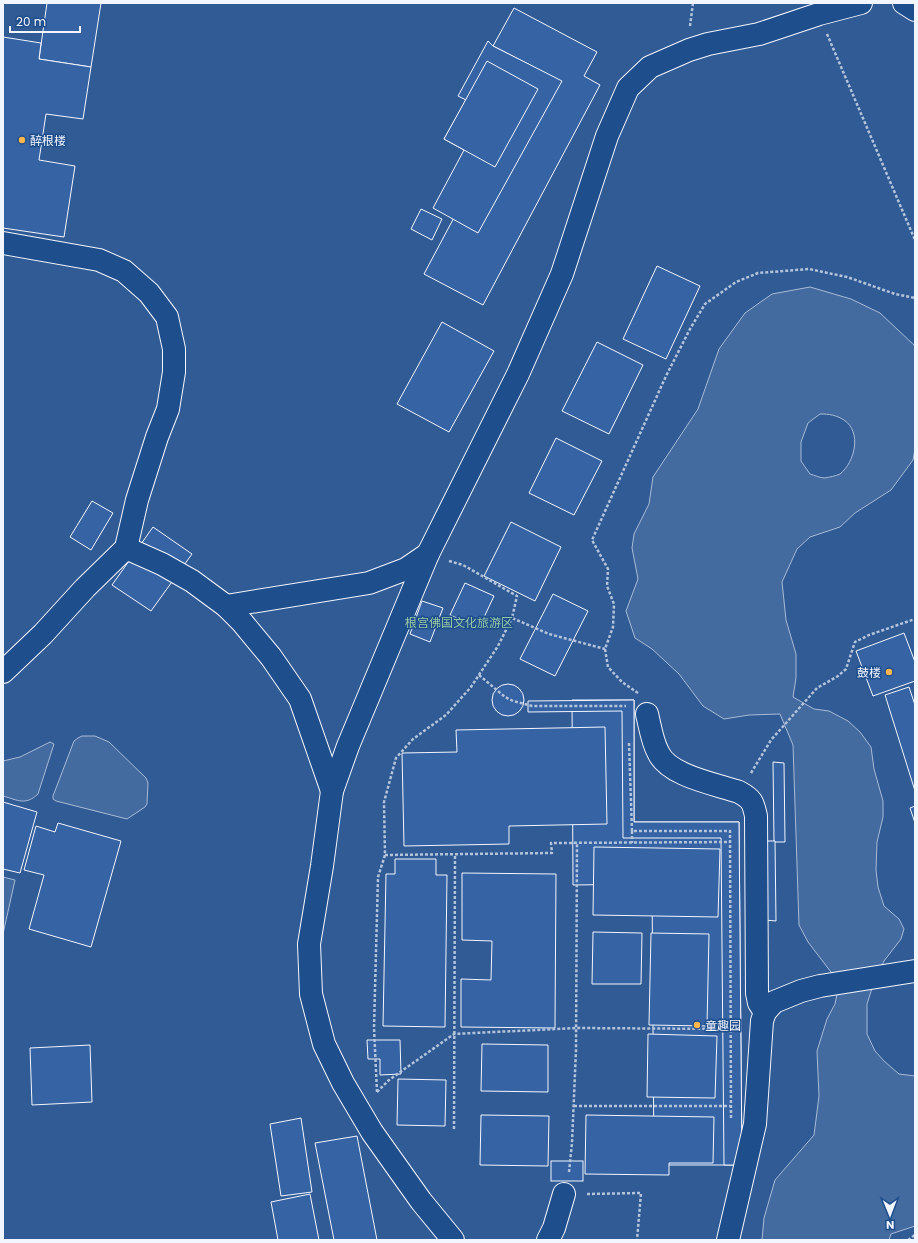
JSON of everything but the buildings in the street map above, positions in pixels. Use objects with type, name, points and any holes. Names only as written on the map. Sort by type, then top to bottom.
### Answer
[{"type":"lane","points":[[453,1240],[421,1200],[372,1132],[343,1083],[324,1044],[311,994],[309,944],[322,866],[332,791],[348,746],[428,554],[518,374],[562,274],[608,136],[628,88],[650,67],[689,50],[708,44],[759,34],[819,14],[861,3]]},
{"type":"lane","points":[[904,3],[915,10]]},
{"type":"lane","points":[[3,243],[99,260],[124,270],[149,293],[167,317],[174,349],[174,372],[168,409],[157,437],[137,500],[126,548],[85,588],[43,634],[3,672]]},
{"type":"lane","points":[[126,548],[162,564],[192,581],[226,606],[242,622],[271,657],[300,699],[332,791]]},
{"type":"lane","points":[[226,606],[369,583],[406,569],[428,554]]},
{"type":"lane","points":[[637,710],[657,752],[665,762],[684,774],[738,792],[750,799],[756,816],[757,993],[759,1003],[765,1012]]},
{"type":"lane","points":[[728,1240],[755,1124],[762,1021],[765,1012],[770,1005],[778,999],[801,990],[906,973]]},
{"type":"lane","points":[[548,1240],[554,1228],[564,1194]]},
{"type":"path","points":[[819,14],[915,240]]},
{"type":"path","points":[[479,675],[505,697],[513,701],[532,706],[637,710],[644,697],[622,682],[608,667],[605,649],[613,627],[614,604],[607,586],[608,569],[592,540],[666,376],[690,329],[705,304],[736,282],[758,273],[809,269],[848,277],[894,294],[915,298]]},
{"type":"path","points":[[378,1092],[374,1028],[378,877],[385,855],[384,802],[396,758],[413,739],[446,715],[471,687],[498,646],[512,618],[517,596],[463,565],[428,554]]},
{"type":"path","points":[[512,618],[549,634],[605,649]]},
{"type":"path","points":[[738,792],[771,740],[817,688],[838,676],[846,669],[855,642],[869,635],[915,619]]},
{"type":"path","points":[[629,737],[632,842]]},
{"type":"path","points":[[632,831],[730,831],[731,1121]]},
{"type":"path","points":[[385,855],[552,853],[551,843],[730,842]]},
{"type":"path","points":[[577,843],[574,1106],[569,1170],[564,1194],[641,1193],[638,1240]]},
{"type":"path","points":[[454,1129],[455,854]]},
{"type":"path","points":[[359,1111],[390,1080],[454,1034],[576,1028],[731,1029]]},
{"type":"path","points":[[574,1106],[730,1106]]},
{"type":"path","points":[[908,1240],[915,1235]]},
{"type":"shaded area","name":"根宫佛国文化旅游区","points":[[3,3],[915,3],[915,1240],[3,1240]]},
{"type":"shaded area","points":[[810,287],[851,299],[880,313],[915,346],[915,449],[913,460],[891,490],[855,513],[840,527],[810,537],[797,549],[782,582],[786,620],[796,654],[796,678],[793,697],[814,709],[829,711],[848,721],[860,732],[871,747],[874,769],[883,801],[883,817],[877,842],[876,870],[878,887],[884,906],[899,919],[904,929],[901,939],[884,961],[873,985],[867,1004],[867,1034],[875,1051],[899,1074],[915,1076],[915,1226],[891,1234],[889,1240],[762,1240],[764,1218],[775,1180],[814,1135],[819,1096],[817,1051],[827,1019],[835,1004],[838,989],[834,976],[808,942],[799,925],[793,745],[780,714],[749,715],[724,719],[703,706],[679,674],[652,649],[635,638],[626,611],[638,579],[632,548],[634,534],[649,504],[653,477],[698,409],[719,349],[745,313],[772,294]],"holes":[[[820,414],[835,416],[844,420],[850,425],[855,439],[853,455],[845,469],[840,474],[825,478],[810,474],[801,461],[801,442],[808,423]]]},
{"type":"shaded area","points":[[82,736],[95,736],[109,742],[146,778],[148,783],[147,804],[145,807],[127,819],[53,799],[74,741]]},
{"type":"shaded area","points":[[50,742],[54,744],[38,794],[25,801],[3,796],[3,761],[20,757]]},
{"type":"shaded area","points":[[3,877],[15,880],[3,934]]},
{"type":"place","name":"醉根楼","points":[[22,140]]},
{"type":"place","name":"鼓楼","points":[[889,672]]},
{"type":"place","name":"童趣园","points":[[697,1025]]}]
